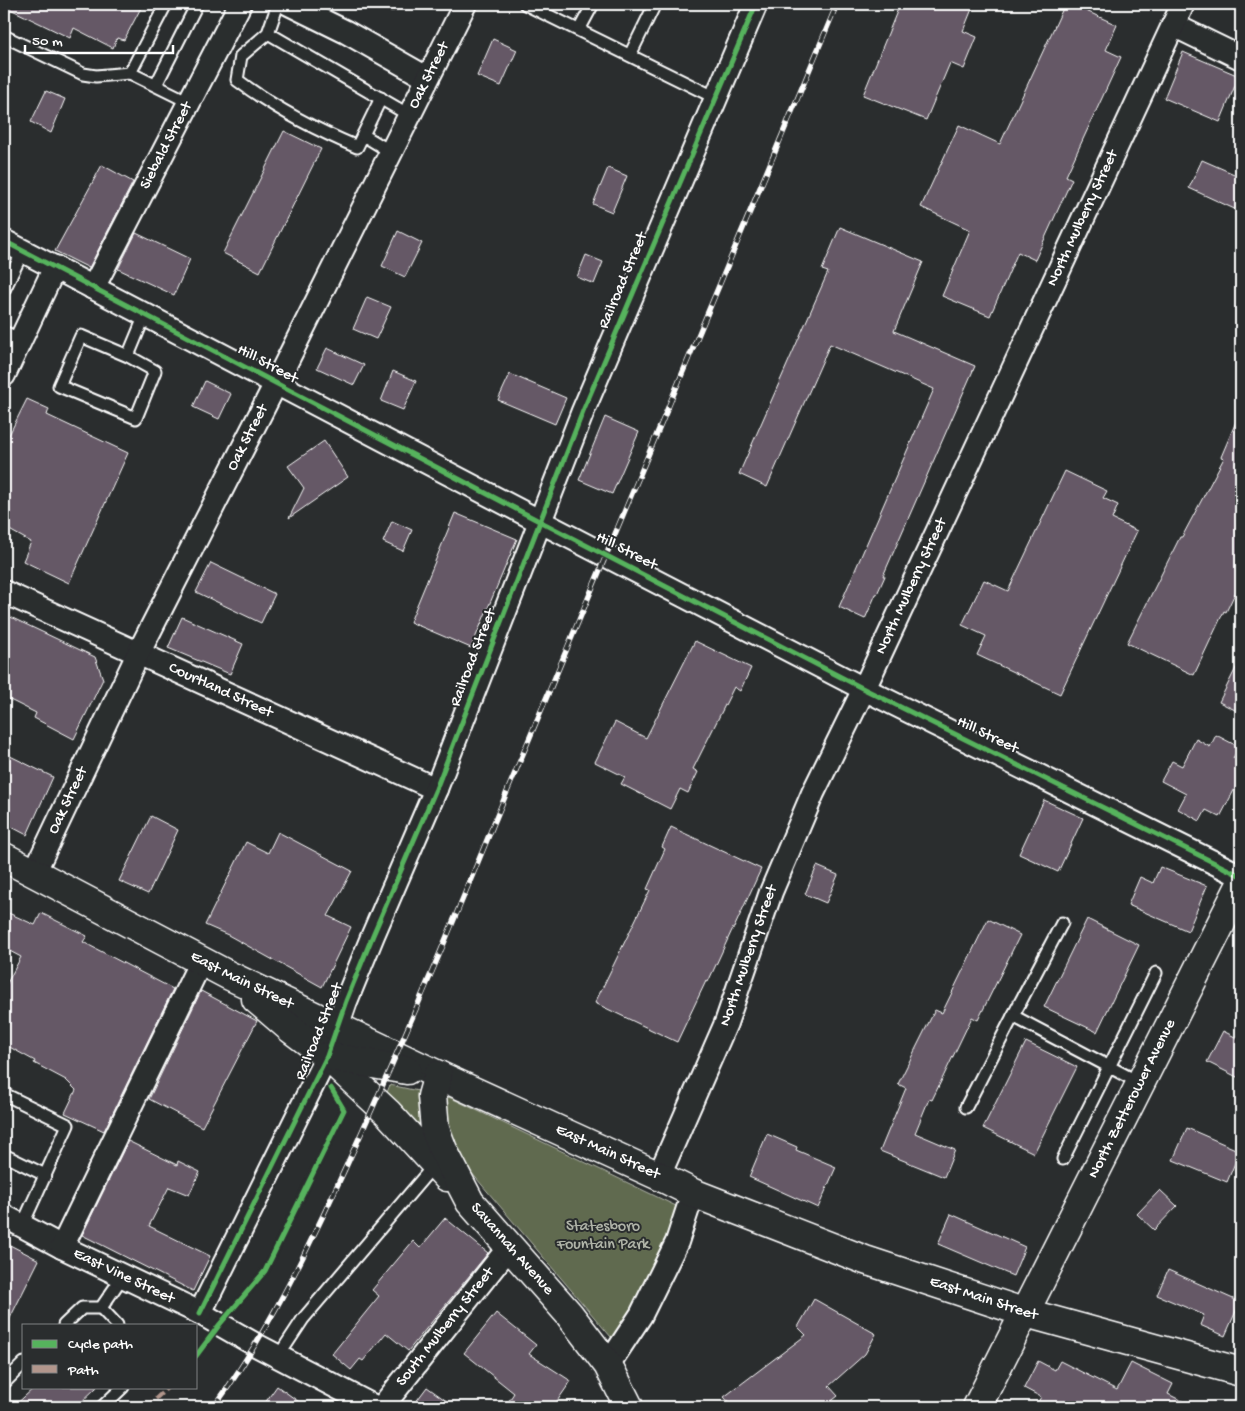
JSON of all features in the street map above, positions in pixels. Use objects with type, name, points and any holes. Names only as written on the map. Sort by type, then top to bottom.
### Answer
[{"type":"main road","name":"East Main Street","points":[[4,857],[228,975],[438,1075],[660,1176],[693,1194],[865,1260],[1026,1313],[1241,1372]]},
{"type":"main road","name":"North Zetterower Avenue","points":[[977,1407],[1142,1084],[1241,884]]},
{"type":"main road","points":[[228,975],[291,1029],[327,1056],[388,1113],[470,1202]]},
{"type":"main road","points":[[327,1056],[438,1075]]},
{"type":"main road","name":"Savannah Avenue","points":[[438,1075],[432,1096],[435,1129],[443,1150],[470,1202],[569,1314],[608,1365],[629,1407]]},
{"type":"street","name":"Siebald Street","points":[[93,288],[240,4]]},
{"type":"street","points":[[289,4],[346,32],[427,78]]},
{"type":"street","name":"Oak Street","points":[[34,872],[138,654],[465,4]]},
{"type":"street","name":"Railroad Street","points":[[197,1316],[327,1056],[346,1001],[436,789],[582,412],[756,4]]},
{"type":"street","name":"North Mulberry Street","points":[[660,1176],[726,1023],[772,892],[802,820],[1182,4]]},
{"type":"street","points":[[1173,25],[1241,58]]},
{"type":"street","name":"Hill Street","points":[[13,246],[864,689],[1241,876]]},
{"type":"street","points":[[4,375],[12,336],[55,267]]},
{"type":"street","name":"Courtland Street","points":[[4,592],[436,789]]},
{"type":"street","points":[[62,1247],[201,961]]},
{"type":"street","points":[[608,1365],[641,1315],[677,1242],[693,1194]]},
{"type":"street","name":"East Vine Street","points":[[13,1221],[375,1407]]},
{"type":"street","name":"South Mulberry Street","points":[[382,1407],[510,1246]]},
{"type":"lane","points":[[130,74],[166,4]]},
{"type":"lane","points":[[156,85],[197,4]]},
{"type":"lane","points":[[278,4],[268,33],[241,56],[237,80],[281,110],[314,129],[357,147],[381,98]]},
{"type":"lane","points":[[526,4],[716,98]]},
{"type":"lane","points":[[580,30],[593,4]]},
{"type":"lane","points":[[630,55],[655,4]]},
{"type":"lane","points":[[268,33],[409,115]]},
{"type":"lane","points":[[4,36],[83,74],[96,76],[130,74],[189,102]]},
{"type":"lane","points":[[363,134],[391,152]]},
{"type":"lane","points":[[4,290],[13,246]]},
{"type":"lane","points":[[128,356],[145,315]]},
{"type":"lane","points":[[81,336],[128,356],[155,371],[136,418],[59,386],[81,336]]},
{"type":"lane","points":[[966,1107],[1062,924]]},
{"type":"lane","points":[[1063,1159],[1156,972]]},
{"type":"lane","points":[[1013,1016],[1142,1084]]},
{"type":"lane","points":[[4,1094],[68,1125],[45,1175],[13,1221]]},
{"type":"lane","points":[[4,1155],[45,1175]]},
{"type":"lane","points":[[278,1356],[303,1319],[435,1164]]},
{"type":"lane","points":[[101,1308],[123,1276]]},
{"type":"lane","points":[[65,1324],[82,1308],[101,1308],[116,1324]]},
{"type":"lane","points":[[4,1383],[22,1366]]},
{"type":"lane","points":[[102,1407],[122,1388]]},
{"type":"green space","name":"Statesboro Fountain Park","points":[[390,1085],[451,1098],[676,1206],[679,1213],[625,1328],[611,1337],[465,1165],[433,1150],[385,1097]]},
{"type":"building","points":[[4,4],[143,4],[124,40],[117,38],[113,48],[74,28],[70,38],[4,6]]},
{"type":"building","points":[[900,4],[974,4],[963,31],[977,37],[964,69],[950,63],[926,120],[863,95]]},
{"type":"building","points":[[1065,4],[1071,4],[1117,25],[1106,50],[1121,57],[1066,176],[1072,179],[1035,260],[1018,252],[990,316],[942,296],[970,230],[921,207],[959,125],[1000,144]]},
{"type":"building","points":[[493,39],[517,50],[501,86],[477,76]]},
{"type":"building","points":[[1183,52],[1239,76],[1220,122],[1164,98]]},
{"type":"building","points":[[46,91],[65,99],[51,133],[31,122]]},
{"type":"building","points":[[284,131],[321,149],[260,272],[223,253]]},
{"type":"building","points":[[1202,160],[1241,177],[1241,212],[1189,188]]},
{"type":"building","points":[[102,165],[133,182],[89,268],[55,251]]},
{"type":"building","points":[[608,168],[627,176],[612,212],[593,204]]},
{"type":"building","points":[[840,227],[923,262],[894,331],[975,366],[865,619],[839,607],[934,389],[830,344],[767,487],[739,474],[828,272],[822,270]]},
{"type":"building","points":[[398,231],[422,243],[405,277],[382,266]]},
{"type":"building","points":[[136,233],[190,259],[174,295],[118,269]]},
{"type":"building","points":[[586,255],[603,262],[594,284],[577,277]]},
{"type":"building","points":[[367,297],[391,307],[376,339],[353,329]]},
{"type":"building","points":[[327,348],[364,365],[354,385],[317,368]]},
{"type":"building","points":[[393,371],[416,381],[403,410],[381,401]]},
{"type":"building","points":[[510,374],[566,398],[555,424],[498,400]]},
{"type":"building","points":[[205,381],[231,394],[219,419],[193,407]]},
{"type":"building","points":[[27,399],[49,409],[47,415],[128,453],[69,583],[23,561],[31,542],[4,527],[4,445]]},
{"type":"building","points":[[1241,410],[1241,581],[1226,612],[1224,611],[1194,675],[1127,643],[1180,537],[1182,537],[1224,458],[1221,457]]},
{"type":"building","points":[[605,417],[639,432],[612,494],[579,480]]},
{"type":"building","points":[[324,441],[348,477],[289,518],[304,488],[288,466]]},
{"type":"building","points":[[1065,471],[1107,491],[1103,498],[1118,505],[1112,519],[1137,531],[1060,694],[977,655],[986,636],[962,625],[984,580],[1008,591]]},
{"type":"building","points":[[455,513],[517,539],[471,648],[410,622]]},
{"type":"building","points":[[392,521],[412,530],[403,551],[383,542]]},
{"type":"building","points":[[211,563],[275,594],[261,623],[196,592]]},
{"type":"building","points":[[4,614],[95,657],[103,679],[74,739],[34,718],[36,713],[4,697]]},
{"type":"building","points":[[182,617],[243,644],[230,674],[168,648]]},
{"type":"building","points":[[695,641],[751,668],[740,691],[734,687],[693,769],[698,772],[688,793],[680,789],[670,809],[621,784],[625,777],[595,762],[615,722],[646,738]]},
{"type":"building","points":[[1241,658],[1241,713],[1219,702]]},
{"type":"building","points":[[1216,735],[1239,747],[1233,758],[1241,762],[1241,777],[1220,817],[1206,810],[1200,821],[1178,809],[1186,794],[1161,781],[1172,761],[1182,766],[1196,739],[1210,747]]},
{"type":"building","points":[[4,753],[53,777],[27,835],[4,823]]},
{"type":"building","points":[[1044,800],[1083,818],[1058,872],[1019,854]]},
{"type":"building","points":[[151,816],[178,830],[148,894],[119,881]]},
{"type":"building","points":[[671,827],[761,869],[708,982],[706,981],[677,1042],[595,1003],[650,890],[647,889],[665,849],[662,847]]},
{"type":"building","points":[[278,832],[352,871],[328,916],[351,927],[322,987],[228,935],[205,925],[246,842],[268,853]]},
{"type":"building","points":[[817,866],[838,875],[826,903],[805,894]]},
{"type":"building","points":[[1160,867],[1207,886],[1188,931],[1128,905],[1140,877],[1153,883]]},
{"type":"building","points":[[4,911],[35,925],[41,913],[87,936],[83,942],[173,989],[104,1131],[65,1113],[76,1090],[66,1080],[4,1044],[4,989],[21,957],[4,948]]},
{"type":"building","points":[[988,919],[1020,935],[978,1020],[972,1017],[932,1100],[929,1099],[915,1133],[955,1150],[944,1177],[880,1151],[906,1088],[898,1084],[935,1010],[942,1013]]},
{"type":"building","points":[[1087,919],[1139,945],[1097,1032],[1044,1007]]},
{"type":"building","points":[[201,991],[257,1021],[202,1127],[149,1099]]},
{"type":"building","points":[[1223,1031],[1241,1040],[1241,1079],[1207,1062]]},
{"type":"building","points":[[1026,1042],[1077,1067],[1034,1153],[983,1128]]},
{"type":"building","points":[[1187,1128],[1240,1151],[1227,1182],[1173,1160]]},
{"type":"building","points":[[767,1134],[797,1147],[796,1150],[836,1167],[818,1208],[749,1177]]},
{"type":"building","points":[[128,1141],[177,1165],[178,1161],[200,1172],[189,1195],[169,1187],[149,1226],[210,1256],[193,1291],[82,1235]]},
{"type":"building","points":[[1160,1190],[1177,1206],[1154,1230],[1137,1214]]},
{"type":"building","points":[[951,1214],[1025,1247],[1013,1276],[938,1244]]},
{"type":"building","points":[[445,1218],[488,1253],[408,1351],[386,1333],[363,1361],[360,1359],[351,1370],[332,1354],[379,1296],[372,1290],[413,1241],[420,1248]]},
{"type":"building","points":[[4,1242],[39,1260],[4,1330]]},
{"type":"building","points":[[1168,1270],[1240,1302],[1225,1336],[1200,1325],[1204,1315],[1157,1295]]},
{"type":"building","points":[[814,1299],[876,1334],[865,1354],[829,1386],[838,1396],[824,1407],[733,1407],[724,1397],[806,1335],[798,1327]]},
{"type":"building","points":[[496,1313],[536,1345],[529,1354],[571,1381],[553,1407],[505,1407],[514,1393],[464,1353]]},
{"type":"building","points":[[1038,1361],[1055,1370],[1060,1361],[1117,1390],[1131,1363],[1173,1384],[1168,1394],[1194,1407],[1035,1407],[1041,1397],[1024,1388]]},
{"type":"building","points":[[277,1386],[306,1407],[262,1407]]},
{"type":"building","points":[[427,1387],[455,1407],[412,1407]]},
{"type":"building","points":[[34,1388],[96,1388],[76,1407],[13,1407]]},
{"type":"railway","points":[[214,1407],[251,1351],[285,1292],[330,1202],[383,1085],[458,911],[837,4]]},
{"type":"marked path","points":[[147,1407],[167,1388]]},
{"type":"cycle path","points":[[200,1313],[327,1056],[346,1001],[436,789],[583,411],[756,4]]},
{"type":"cycle path","points":[[4,241],[864,689],[1241,876]]},
{"type":"cycle path","points":[[198,1353],[265,1271],[344,1110],[331,1088]]}]
